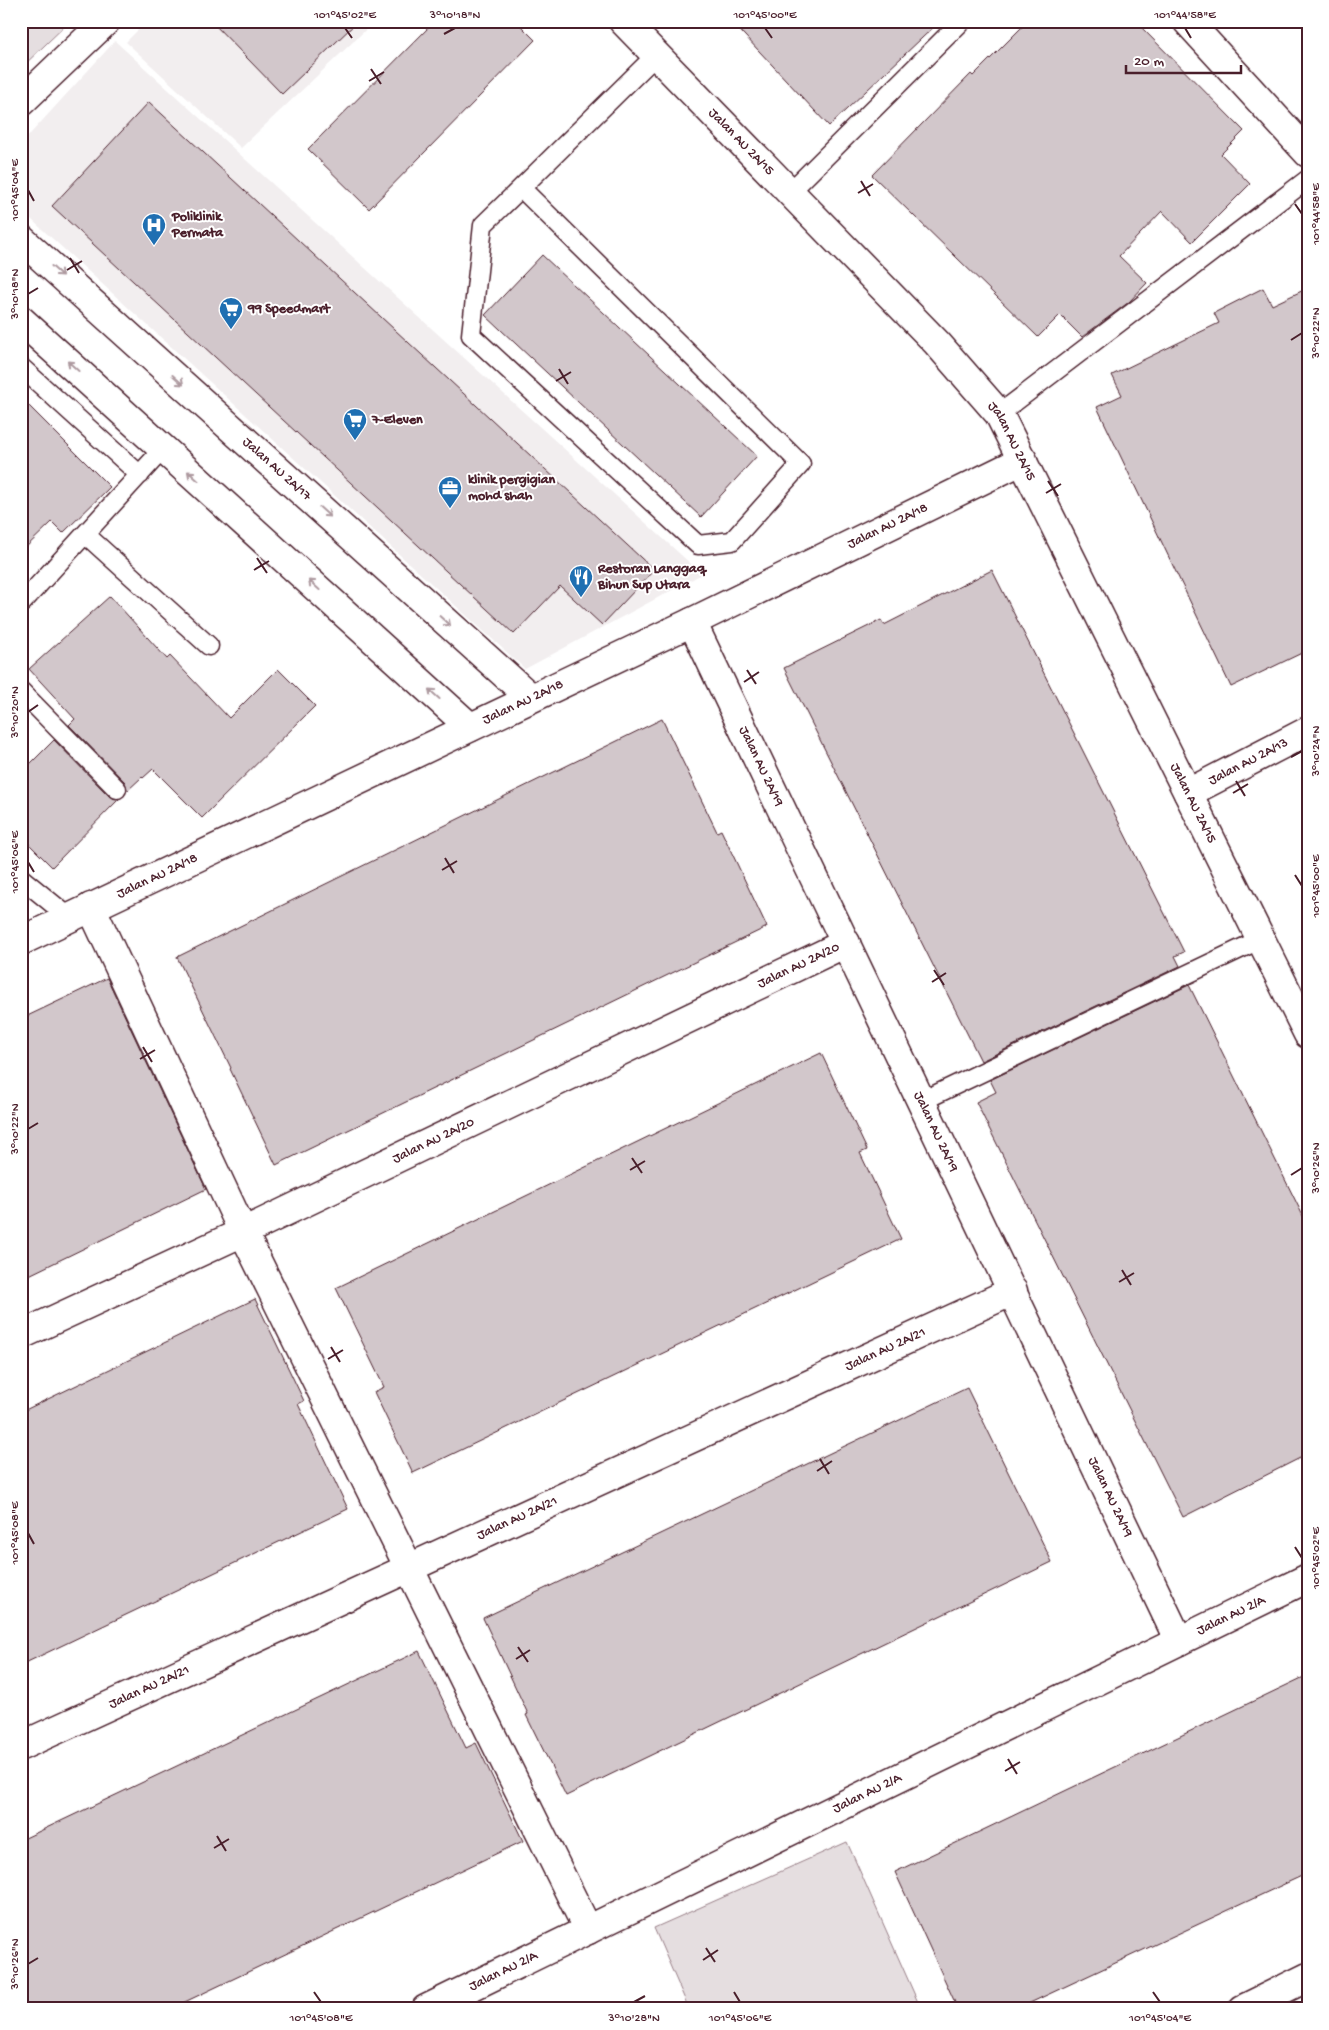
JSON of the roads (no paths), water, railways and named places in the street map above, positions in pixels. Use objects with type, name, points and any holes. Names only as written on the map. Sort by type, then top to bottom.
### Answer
[{"type":"street","points":[[21,102],[106,21]]},
{"type":"street","name":"Jalan AU 2A/15","points":[[623,21],[937,343],[999,414],[1308,1034]]},
{"type":"street","points":[[1187,21],[1308,153]]},
{"type":"street","name":"Jalan AU 2A/17","points":[[21,239],[531,698]]},
{"type":"street","points":[[21,320],[470,727]]},
{"type":"street","name":"Jalan AU 2A/18","points":[[21,941],[692,622],[1023,460]]},
{"type":"street","name":"Jalan AU 2A/19","points":[[692,622],[1179,1641]]},
{"type":"street","name":"Jalan AU 2A/13","points":[[1188,793],[1308,731]]},
{"type":"street","points":[[80,913],[243,1232],[588,1930]]},
{"type":"street","name":"Jalan AU 2A/20","points":[[21,1335],[243,1232],[846,943]]},
{"type":"street","name":"Jalan AU 2A/21","points":[[21,1746],[1013,1291]]},
{"type":"street","name":"Jalan AU 2/A","points":[[426,2009],[1308,1578]]},
{"type":"street","points":[[1243,2009],[1308,1977]]},
{"type":"lane","points":[[790,192],[962,21]]},
{"type":"lane","points":[[521,188],[801,464],[732,541],[698,545],[471,335],[483,225],[656,55]]},
{"type":"lane","points":[[999,414],[1308,179]]},
{"type":"lane","points":[[21,367],[140,475]]},
{"type":"lane","points":[[21,604],[163,449]]},
{"type":"lane","points":[[85,534],[209,646]]},
{"type":"lane","points":[[21,691],[117,789]]},
{"type":"lane","points":[[21,878],[80,913]]},
{"type":"lane","points":[[922,1101],[1261,939]]},
{"type":"place","name":"Poliklinik Permata","points":[[154,246]]},
{"type":"place","name":"99 Speedmart","points":[[231,330]]},
{"type":"place","name":"7-Eleven","points":[[355,441]]},
{"type":"place","name":"klinik pergigian mohd shah","points":[[450,509]]},
{"type":"place","name":"Restoran Langgaq Bihun Sup Utara","points":[[581,598]]}]
